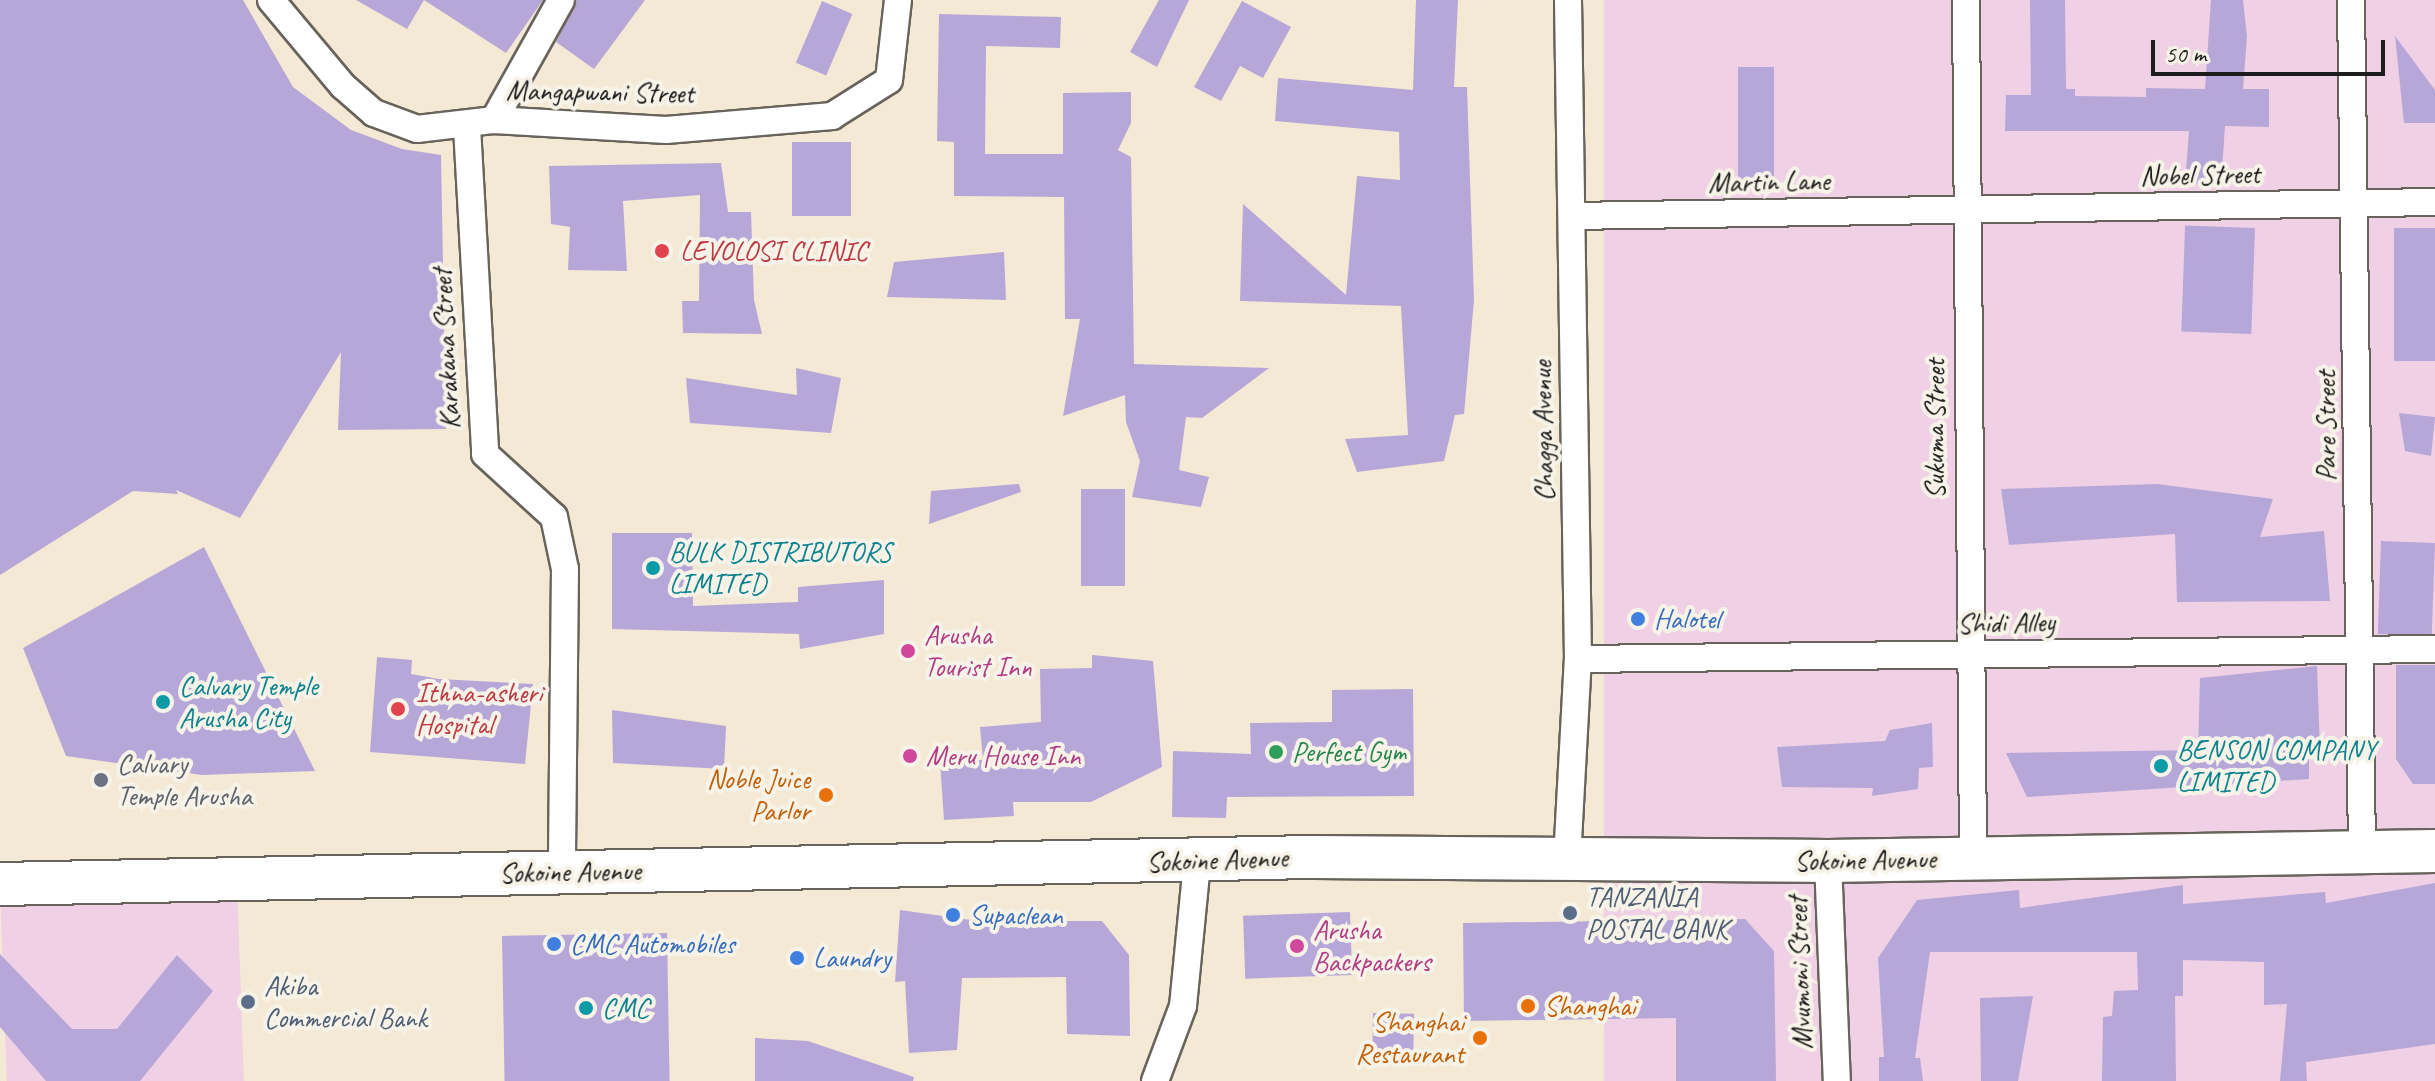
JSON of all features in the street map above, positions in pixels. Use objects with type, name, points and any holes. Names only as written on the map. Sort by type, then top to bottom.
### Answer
[{"type":"main road","name":"Sokoine Avenue","points":[[0,884],[1197,862],[1315,857],[1828,861],[2435,851]]},
{"type":"street","name":"Mangapwani Street","points":[[271,0],[343,86],[374,113],[417,129],[467,127],[494,120],[666,130],[832,116],[889,80],[898,0]]},
{"type":"street","points":[[494,120],[561,0]]},
{"type":"street","name":"Chagga Avenue","points":[[1567,860],[1578,659],[1568,0]]},
{"type":"street","name":"Sukuma Street","points":[[1966,0],[1973,858]]},
{"type":"street","name":"Pare Street","points":[[2351,0],[2362,852]]},
{"type":"street","name":"Karakana Street","points":[[467,127],[485,454],[554,517],[565,569],[562,872]]},
{"type":"street","name":"Nobel Street","points":[[1966,212],[2435,202]]},
{"type":"street","name":"Martin Lane","points":[[1572,216],[1966,212]]},
{"type":"street","name":"Shidi Alley","points":[[1578,659],[2435,649]]},
{"type":"street","name":"Mvumoni Street","points":[[1828,861],[1837,1081]]},
{"type":"street","points":[[1155,1081],[1183,1006],[1197,862]]},
{"type":"shaded area","points":[[1604,0],[2435,0],[2435,1081],[1604,1081]]},
{"type":"shaded area","points":[[237,883],[244,1081],[7,1081],[0,891]]},
{"type":"building","points":[[0,0],[243,0],[293,87],[351,130],[402,149],[441,155],[446,429],[338,430],[341,352],[240,518],[176,490],[178,494],[133,491],[0,575]]},
{"type":"building","points":[[356,0],[424,0],[407,29]]},
{"type":"building","points":[[424,0],[543,0],[506,53]]},
{"type":"building","points":[[577,0],[645,0],[594,69],[556,42]]},
{"type":"building","points":[[1159,0],[1189,0],[1157,67],[1130,52]]},
{"type":"building","points":[[1416,0],[1458,0],[1454,87],[1467,87],[1474,300],[1464,414],[1455,415],[1444,461],[1357,472],[1345,439],[1408,435],[1401,306],[1240,301],[1243,204],[1346,295],[1357,176],[1400,180],[1399,132],[1275,121],[1278,78],[1413,90]]},
{"type":"building","points":[[2030,0],[2065,0],[2066,89],[2075,89],[2075,96],[2146,97],[2146,88],[2205,89],[2211,0],[2243,0],[2247,36],[2243,89],[2269,89],[2269,127],[2225,126],[2221,185],[2185,183],[2189,131],[2005,131],[2006,95],[2031,95]]},
{"type":"building","points":[[822,1],[852,14],[826,76],[796,63]]},
{"type":"building","points":[[1242,1],[1291,27],[1263,78],[1240,66],[1221,101],[1194,87]]},
{"type":"building","points":[[939,14],[1061,17],[1060,48],[986,46],[985,154],[1063,154],[1063,93],[1131,92],[1131,123],[1118,150],[1131,157],[1134,364],[1269,368],[1202,418],[1186,417],[1179,470],[1209,477],[1201,507],[1132,497],[1140,461],[1126,422],[1125,395],[1063,416],[1080,319],[1065,319],[1064,197],[954,196],[954,142],[937,141]]},
{"type":"building","points":[[2395,36],[2435,90],[2435,123],[2404,123]]},
{"type":"building","points":[[1738,67],[1774,67],[1774,188],[1738,188]]},
{"type":"building","points":[[792,142],[851,142],[851,216],[792,216]]},
{"type":"building","points":[[721,163],[728,212],[751,212],[754,300],[762,334],[683,333],[682,301],[699,301],[700,195],[623,201],[627,271],[568,270],[570,227],[551,224],[549,166]]},
{"type":"building","points":[[2185,226],[2255,228],[2251,334],[2181,331]]},
{"type":"building","points":[[2394,228],[2435,228],[2435,361],[2394,361]]},
{"type":"building","points":[[1004,252],[1006,300],[887,297],[894,262]]},
{"type":"building","points":[[796,368],[841,378],[831,433],[690,423],[686,378],[797,395]]},
{"type":"building","points":[[2399,413],[2435,417],[2431,456],[2405,451]]},
{"type":"building","points":[[1019,484],[1021,492],[929,524],[931,491]]},
{"type":"building","points":[[2157,484],[2273,499],[2260,537],[2324,531],[2330,601],[2177,602],[2175,534],[2009,545],[2001,489]]},
{"type":"building","points":[[1081,489],[1125,489],[1125,586],[1081,586]]},
{"type":"building","name":"BULK DISTRIBUTORS LIMITED","points":[[612,533],[692,533],[693,606],[798,602],[798,587],[884,580],[884,634],[800,649],[799,634],[612,629]]},
{"type":"building","points":[[2381,541],[2435,543],[2432,636],[2378,634]]},
{"type":"building","name":"Calvary Temple Arusha City","points":[[204,547],[315,771],[202,775],[66,756],[23,648]]},
{"type":"building","points":[[1092,655],[1153,661],[1162,767],[1091,802],[1013,802],[1014,816],[944,820],[940,762],[983,760],[980,727],[1041,722],[1040,669],[1092,668]]},
{"type":"building","name":"Ithna-asheri Hospital","points":[[377,657],[412,660],[411,674],[439,679],[533,684],[525,764],[370,752]]},
{"type":"building","points":[[2396,665],[2435,665],[2435,784],[2413,784],[2396,759]]},
{"type":"building","points":[[2317,666],[2320,750],[2309,747],[2309,779],[2027,797],[2006,753],[2198,750],[2200,678]]},
{"type":"building","points":[[1413,689],[1414,796],[1227,797],[1226,818],[1172,817],[1173,751],[1251,754],[1250,723],[1332,722],[1332,690]]},
{"type":"building","points":[[612,710],[726,726],[724,769],[613,763]]},
{"type":"building","points":[[1932,723],[1933,767],[1919,768],[1918,789],[1872,796],[1873,788],[1782,787],[1777,747],[1885,741],[1890,730]]},
{"type":"building","points":[[2435,883],[2435,1044],[2306,1062],[2307,1081],[2280,1081],[2287,1004],[2264,1005],[2264,962],[2183,960],[2183,996],[2175,996],[2176,1081],[2102,1081],[2103,1017],[2112,1016],[2114,991],[2138,990],[2137,952],[1930,952],[1915,1058],[1920,1058],[1923,1081],[1879,1081],[1879,1057],[1884,1057],[1878,958],[1917,900],[2019,890],[2020,908],[2183,885],[2183,904],[2325,892],[2326,903]]},
{"type":"building","points":[[900,910],[978,921],[1102,921],[1129,955],[1130,1036],[1067,1034],[1066,977],[962,978],[957,1050],[909,1053],[905,981],[895,982]]},
{"type":"building","name":"Arusha Backpackers","points":[[1350,912],[1352,975],[1245,979],[1243,916]]},
{"type":"building","points":[[1745,919],[1774,951],[1776,1081],[1676,1081],[1676,1018],[1464,1021],[1463,923]]},
{"type":"building","name":"CMC","points":[[667,933],[670,1081],[505,1081],[502,936]]},
{"type":"building","points":[[0,954],[72,1029],[117,1029],[177,955],[213,991],[140,1081],[46,1081],[0,1027]]},
{"type":"building","points":[[2033,996],[2018,1081],[1981,1081],[1980,998]]},
{"type":"building","points":[[1373,1013],[1414,1014],[1413,1061],[1372,1060]]},
{"type":"building","points":[[755,1038],[808,1041],[914,1077],[913,1081],[755,1081]]},
{"type":"place","name":"LEVOLOSI CLINIC","points":[[662,251]]},
{"type":"place","name":"BULK DISTRIBUTORS LIMITED","points":[[653,568]]},
{"type":"place","name":"Halotel","points":[[1638,619]]},
{"type":"place","name":"Arusha Tourist Inn","points":[[908,651]]},
{"type":"place","name":"Calvary Temple Arusha City","points":[[163,702]]},
{"type":"place","name":"Ithna-asheri Hospital","points":[[398,709]]},
{"type":"place","name":"Perfect Gym","points":[[1276,752]]},
{"type":"place","name":"Meru House Inn","points":[[910,756]]},
{"type":"place","name":"BENSON COMPANY LIMITED","points":[[2161,766]]},
{"type":"place","name":"Calvary Temple Arusha","points":[[101,780]]},
{"type":"place","name":"Noble Juice Parlor","points":[[826,795]]},
{"type":"place","name":"TANZANIA POSTAL BANK","points":[[1570,913]]},
{"type":"place","name":"Supaclean","points":[[953,915]]},
{"type":"place","name":"CMC Automobiles","points":[[554,944]]},
{"type":"place","name":"Arusha Backpackers","points":[[1297,946]]},
{"type":"place","name":"Laundry","points":[[797,958]]},
{"type":"place","name":"Akiba Commercial Bank","points":[[248,1002]]},
{"type":"place","name":"Shanghai","points":[[1528,1006]]},
{"type":"place","name":"CMC","points":[[586,1008]]},
{"type":"place","name":"Shanghai Restaurant","points":[[1480,1038]]}]
